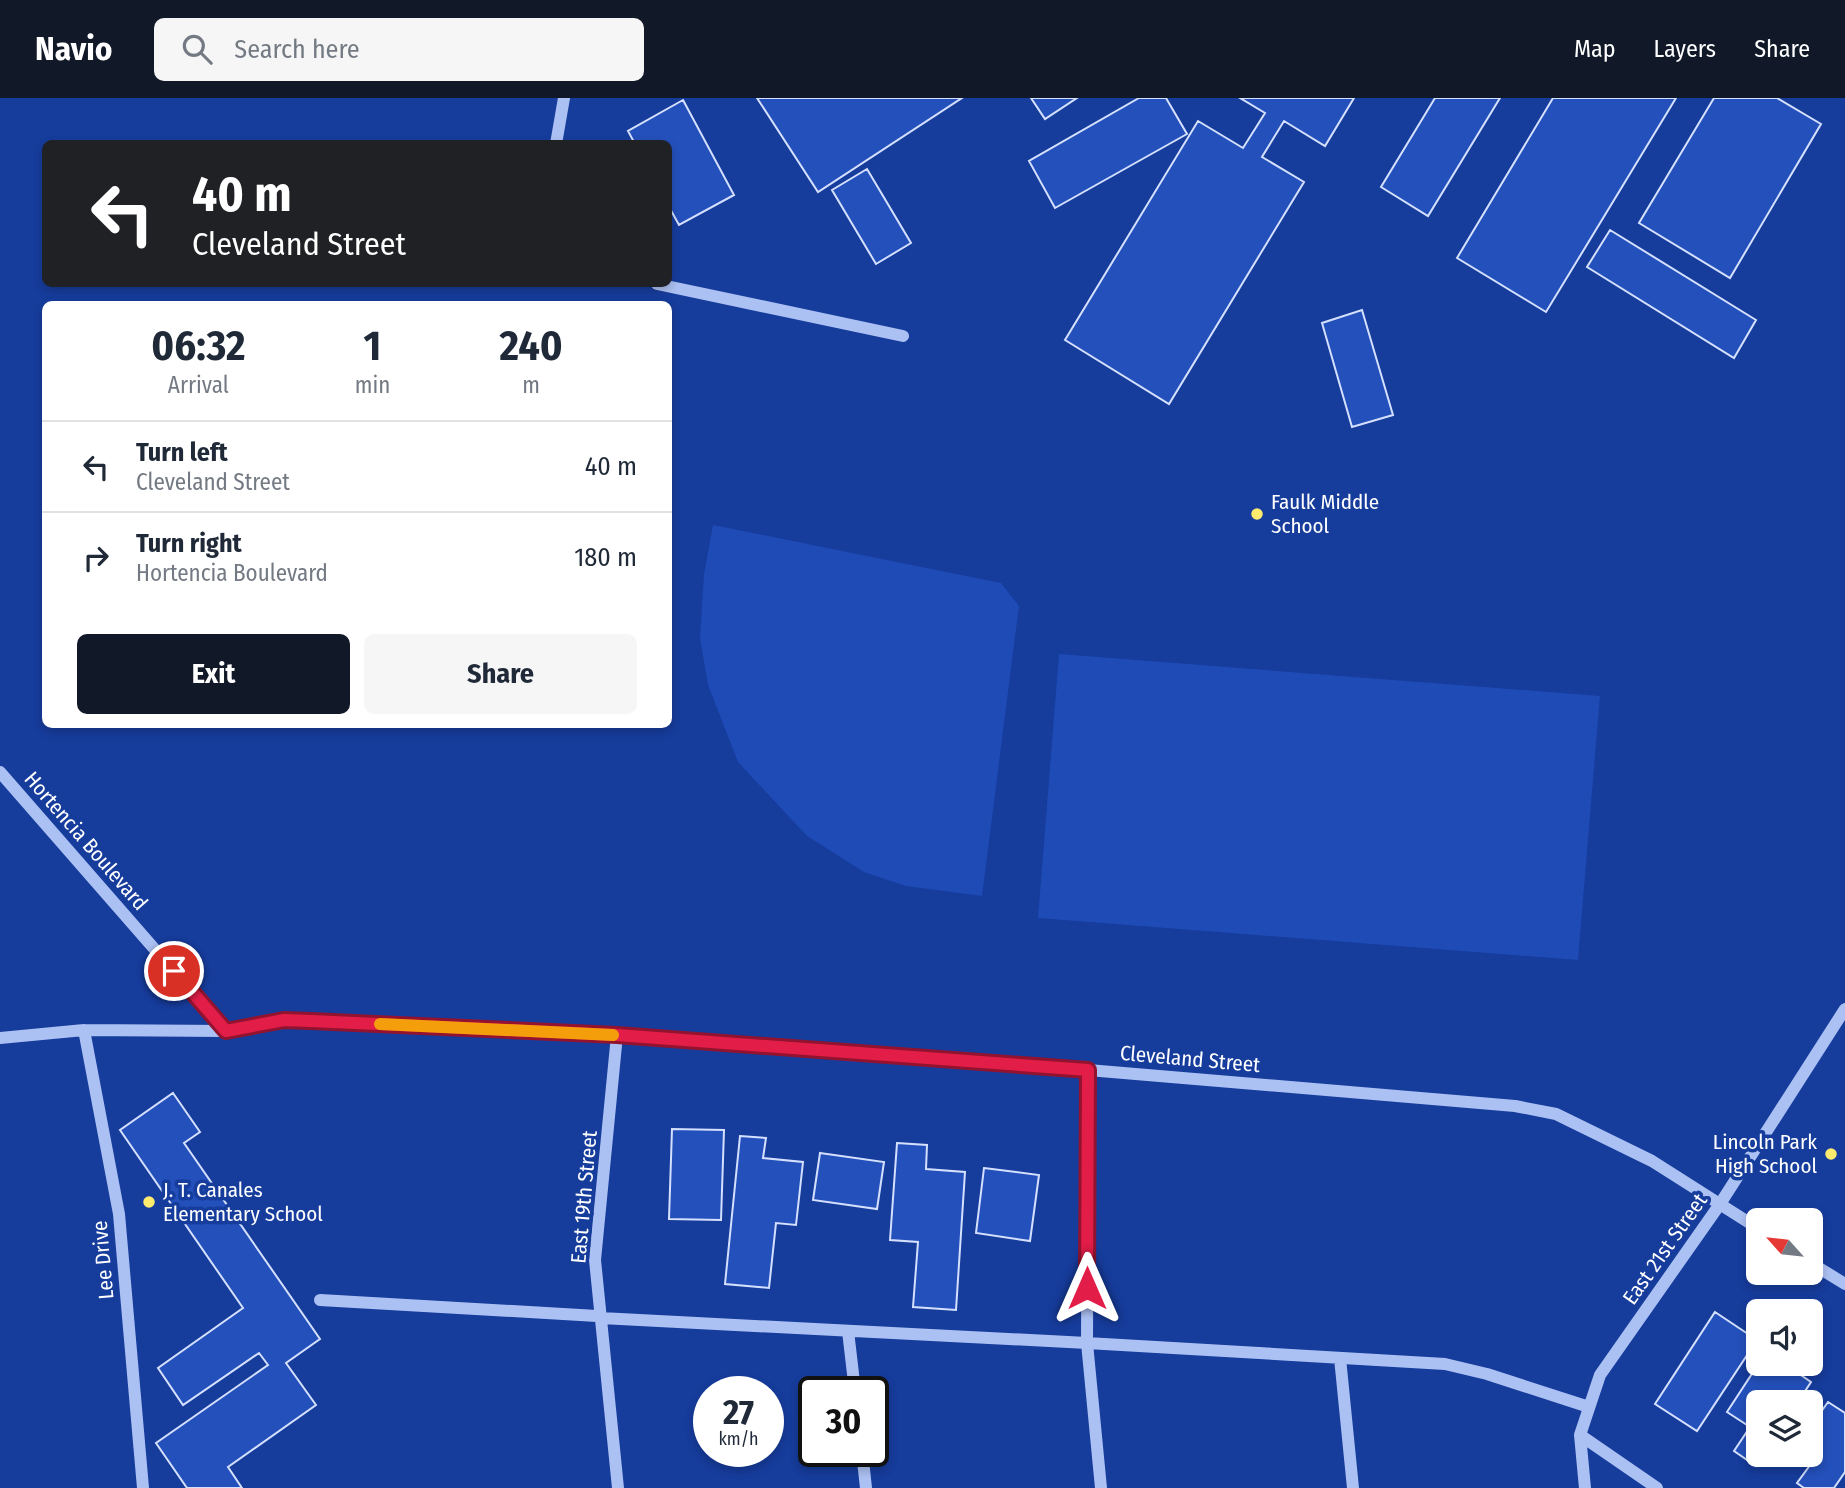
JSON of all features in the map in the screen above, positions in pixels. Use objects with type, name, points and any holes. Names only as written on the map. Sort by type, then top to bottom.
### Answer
[{"type":"street","points":[[557,140],[564,98]]},
{"type":"street","points":[[671,287],[903,336]]},
{"type":"street","name":"Hortencia Boulevard","points":[[0,772],[226,1031]]},
{"type":"street","name":"East 21st Street","points":[[1585,1488],[1580,1434],[1600,1376],[1720,1204],[1845,1009]]},
{"type":"street","name":"Cleveland Street","points":[[0,1038],[84,1030],[226,1031],[284,1020],[617,1035],[1088,1070],[1515,1106],[1556,1114],[1652,1161],[1746,1221]]},
{"type":"street","name":"Lee Drive","points":[[84,1030],[118,1214],[143,1488]]},
{"type":"street","name":"East 19th Street","points":[[617,1035],[595,1260],[618,1488]]},
{"type":"street","points":[[1088,1070],[1087,1343],[1101,1488]]},
{"type":"street","points":[[1824,1271],[1845,1284]]},
{"type":"street","points":[[320,1300],[1445,1364],[1590,1406]]},
{"type":"street","points":[[848,1331],[853,1376]]},
{"type":"street","points":[[1340,1358],[1353,1488]]},
{"type":"street","points":[[1580,1434],[1657,1488]]},
{"type":"street","points":[[864,1467],[866,1488]]},
{"type":"shaded area","points":[[713,525],[1001,583],[1019,606],[982,896],[906,886],[864,872],[807,836],[738,762],[708,685],[700,638],[704,574]]},
{"type":"shaded area","points":[[1059,654],[1600,696],[1578,960],[1038,918]]},
{"type":"building","points":[[757,98],[962,98],[818,192]]},
{"type":"building","points":[[1031,98],[1077,98],[1045,119]]},
{"type":"building","points":[[1139,98],[1166,98],[1187,134],[1055,208],[1029,161]]},
{"type":"building","points":[[1240,98],[1354,98],[1325,146],[1284,121],[1262,157],[1304,182],[1169,404],[1065,340],[1198,121],[1243,148],[1265,113]]},
{"type":"building","points":[[1435,98],[1500,98],[1428,216],[1381,187]]},
{"type":"building","points":[[1553,98],[1676,98],[1546,312],[1457,258]]},
{"type":"building","points":[[1714,98],[1777,98],[1821,124],[1730,278],[1639,223]]},
{"type":"building","points":[[683,100],[734,195],[679,225],[672,212],[672,140],[633,140],[628,131]]},
{"type":"building","points":[[867,169],[911,243],[876,264],[832,190]]},
{"type":"building","points":[[1610,230],[1756,320],[1734,358],[1587,267]]},
{"type":"building","points":[[1362,310],[1393,415],[1352,427],[1322,323]]},
{"type":"building","points":[[173,1093],[200,1132],[184,1143],[320,1339],[286,1363],[316,1405],[228,1467],[242,1488],[187,1488],[156,1443],[268,1365],[259,1353],[183,1405],[158,1368],[243,1308],[120,1130]]},
{"type":"building","points":[[672,1129],[724,1130],[721,1220],[669,1219]]},
{"type":"building","points":[[740,1136],[766,1138],[763,1158],[803,1162],[796,1225],[776,1223],[769,1288],[725,1284]]},
{"type":"building","points":[[897,1143],[927,1145],[926,1169],[965,1172],[956,1310],[913,1307],[918,1242],[890,1240]]},
{"type":"building","points":[[820,1153],[884,1162],[877,1209],[813,1200]]},
{"type":"building","points":[[984,1168],[1039,1175],[1030,1241],[976,1233]]},
{"type":"building","points":[[1715,1312],[1746,1333],[1746,1357],[1697,1431],[1655,1404]]},
{"type":"building","points":[[1751,1376],[1802,1376],[1811,1382],[1806,1390],[1746,1390],[1746,1424],[1727,1412]]},
{"type":"building","points":[[1828,1402],[1845,1413],[1845,1472],[1834,1488],[1804,1488],[1797,1483],[1809,1467],[1823,1467],[1823,1409]]},
{"type":"building","points":[[1746,1433],[1746,1459],[1734,1451]]},
{"type":"slow traffic","points":[[380,1024],[613,1035]]},
{"type":"place","name":"Faulk Middle School","points":[[1257,514]]},
{"type":"place","name":"Lincoln Park High School","points":[[1831,1154]]},
{"type":"place","name":"J. T. Canales Elementary School","points":[[149,1202]]},
{"type":"route","points":[[174,971],[226,1031],[284,1020],[311,1021],[617,1035],[1088,1070],[1087,1288]]}]
